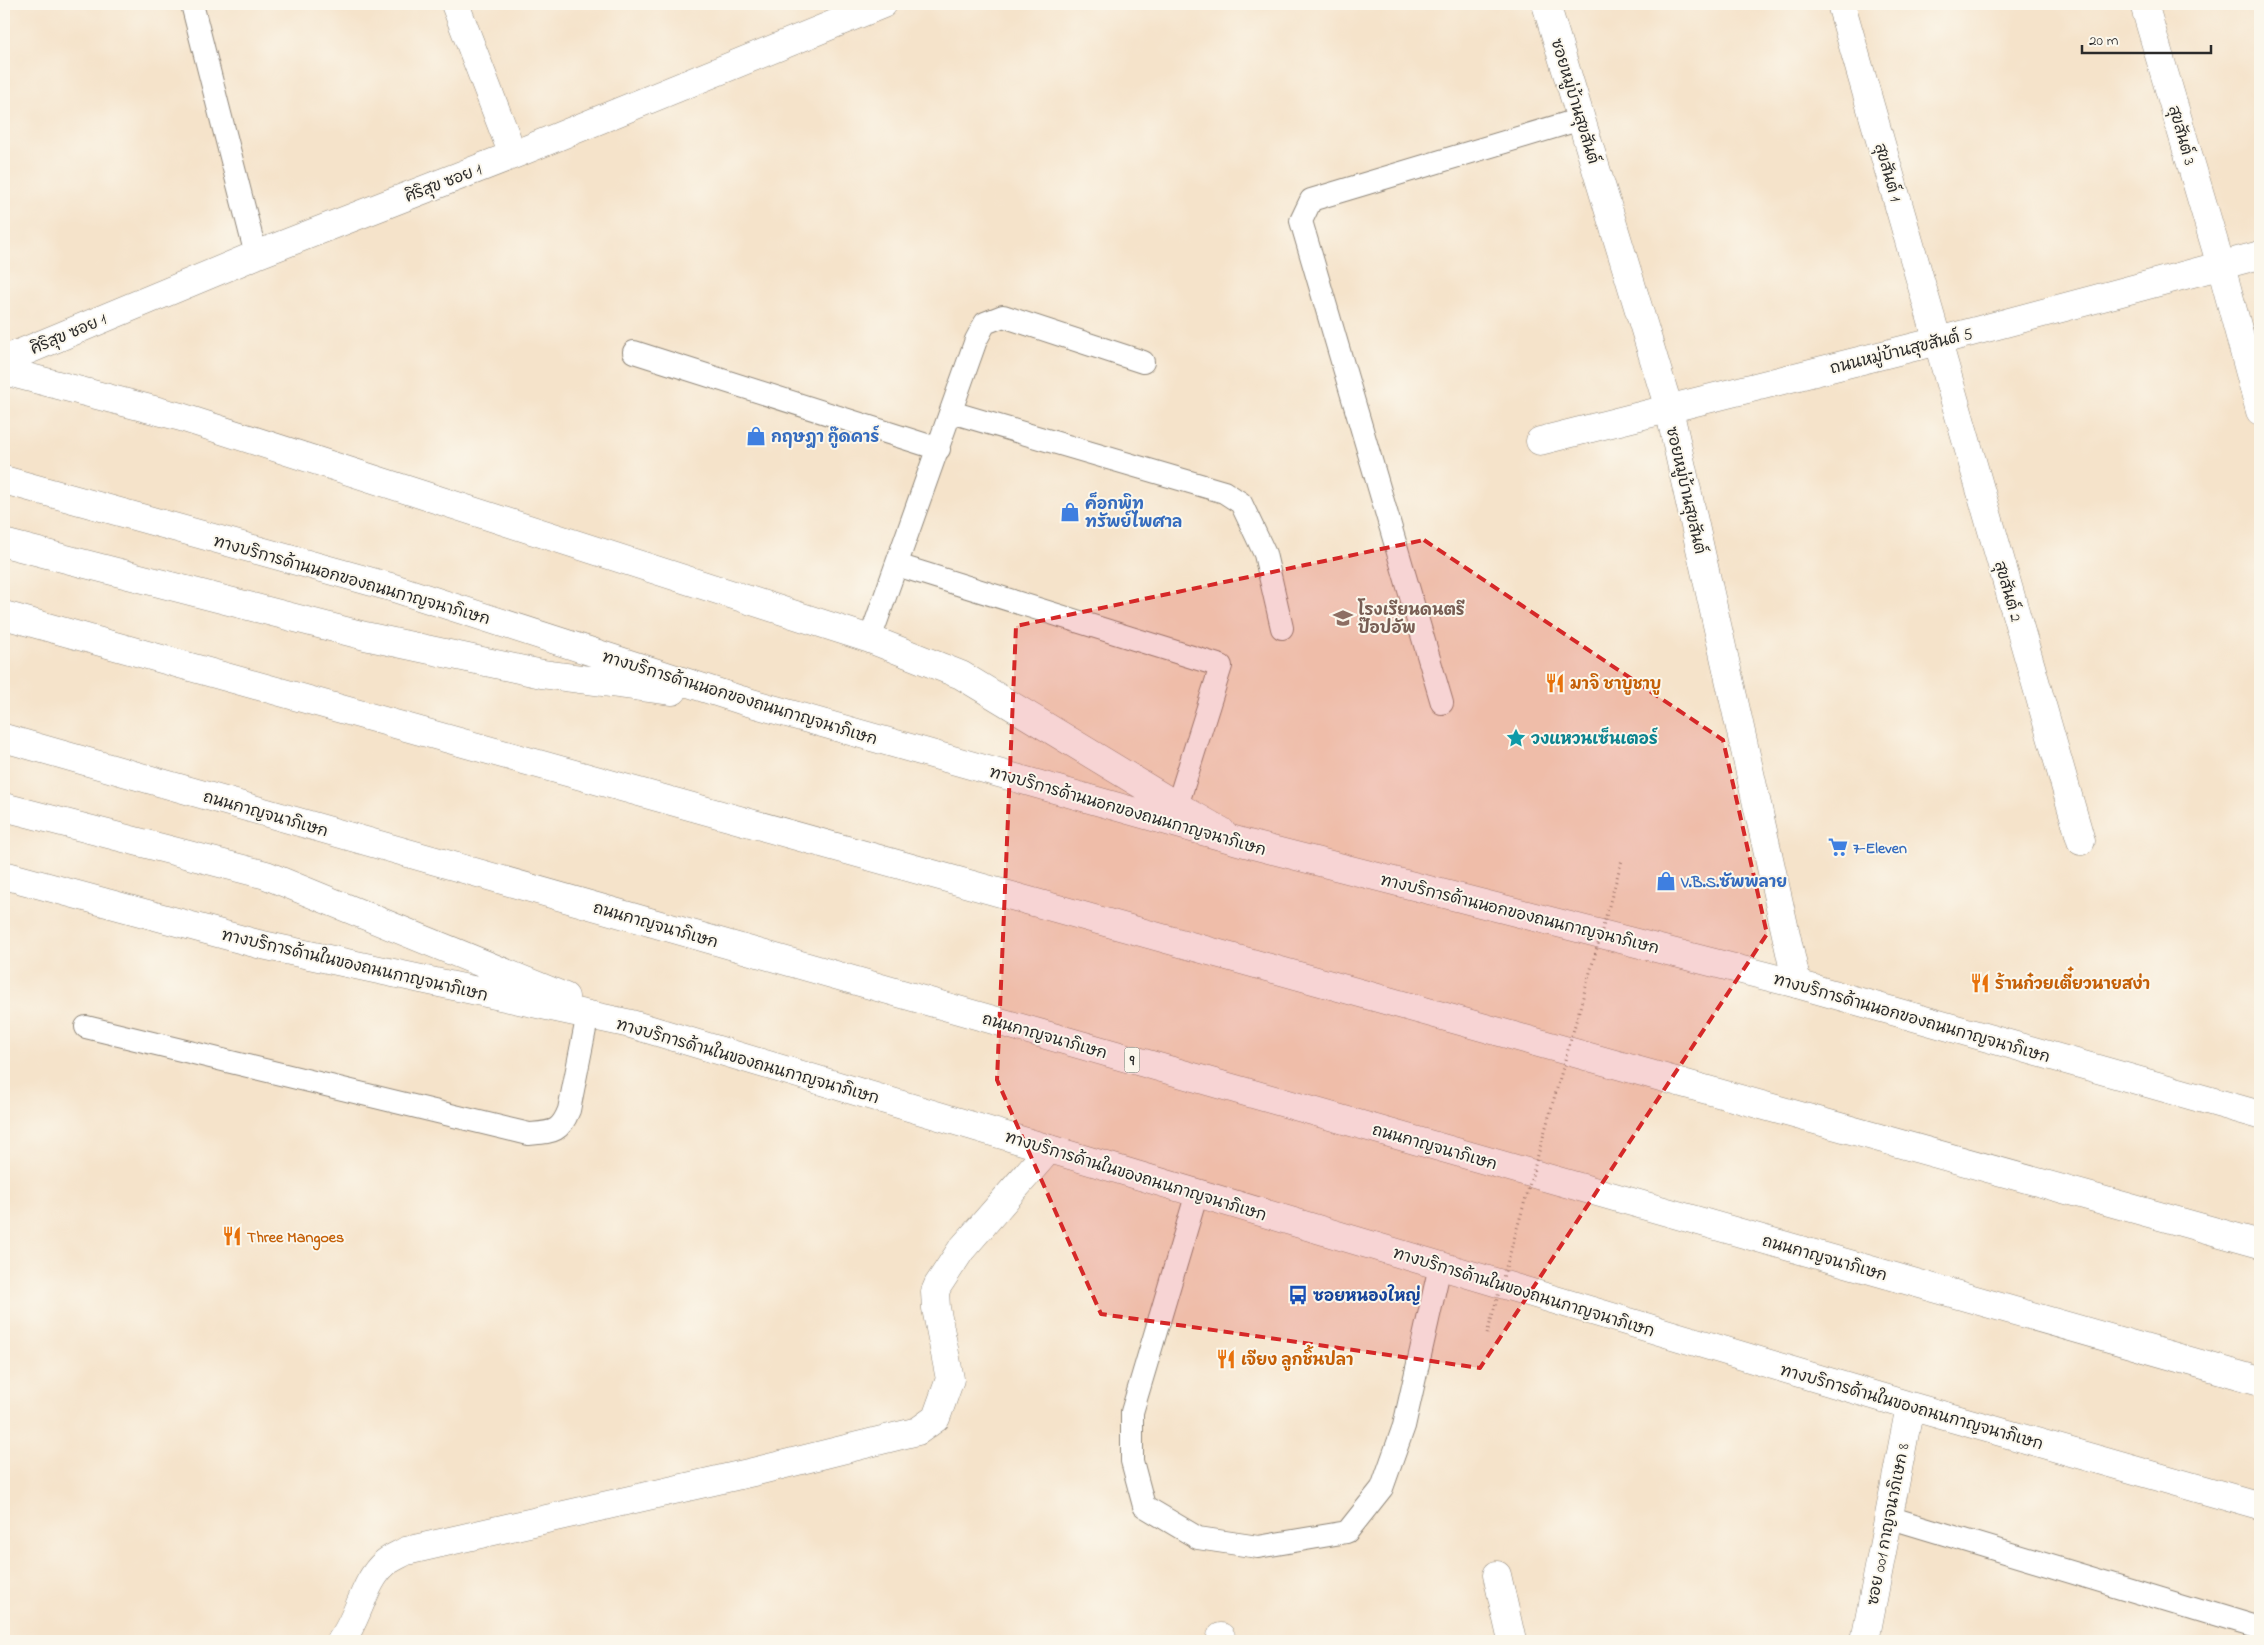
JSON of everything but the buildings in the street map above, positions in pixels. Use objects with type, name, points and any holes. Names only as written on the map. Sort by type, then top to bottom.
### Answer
[{"type":"main road","points":[[454,4],[513,155]]},
{"type":"main road","name":"ศิริสุข ซอย 1","points":[[4,360],[256,255],[513,155],[882,4]]},
{"type":"main road","name":"ซอยหมู่บ้านสุขสันต์","points":[[1546,4],[1669,409],[1797,984]]},
{"type":"main road","name":"สุขสันต์ 1","points":[[1840,4],[1938,341]]},
{"type":"main road","name":"สุขสันต์ 3","points":[[2144,4],[2221,266],[2260,411]]},
{"type":"main road","name":"ถนนหมู่บ้านสุขสันต์ 5","points":[[1540,441],[1938,341],[2260,255]]},
{"type":"main road","name":"สุขสันต์ 2","points":[[1938,341],[2081,841]]},
{"type":"main road","points":[[4,370],[181,417],[870,639],[961,675],[1177,806],[1245,844]]},
{"type":"main road","name":"ทางบริการด้านนอกของถนนกาญจนาภิเษก","points":[[4,480],[394,588],[741,700],[1245,844],[1797,984],[2260,1114]]},
{"type":"main road","points":[[4,543],[365,636],[542,674],[741,700]]},
{"type":"main road","points":[[4,615],[2260,1244]]},
{"type":"main road","name":"ถนนกาญจนาภิเษก","points":[[4,738],[2260,1381]]},
{"type":"main road","points":[[4,807],[266,875],[631,1024]]},
{"type":"main road","name":"ทางบริการด้านในของถนนกาญจนาภิเษก","points":[[4,875],[258,944],[631,1024],[1910,1406],[2260,1506]]},
{"type":"main road","points":[[341,1641],[358,1612],[368,1587],[379,1571],[385,1563],[406,1551],[753,1472],[918,1431],[936,1418],[950,1379],[936,1308],[935,1292],[938,1285],[961,1250],[1049,1149]]},
{"type":"main road","name":"ซอย 001 กาญจนาภิเษก 8","points":[[1865,1641],[1910,1406]]},
{"type":"main road","points":[[1497,1575],[1512,1641]]},
{"type":"lane","points":[[192,4],[256,255]]},
{"type":"lane","points":[[1442,703],[1301,221],[1311,200],[1581,120]]},
{"type":"lane","points":[[870,639],[976,340],[985,323],[1003,316],[1143,362]]},
{"type":"lane","points":[[634,352],[939,448]]},
{"type":"lane","points":[[951,412],[1224,492],[1241,504],[1265,554],[1282,628]]},
{"type":"lane","points":[[897,565],[1221,666],[1177,806]]},
{"type":"lane","points":[[86,1027],[528,1134],[553,1132],[564,1122],[569,1110],[588,1014]]},
{"type":"lane","points":[[1197,1193],[1132,1412],[1132,1461],[1144,1506],[1198,1538],[1258,1547],[1347,1532],[1382,1488],[1386,1479],[1404,1426],[1440,1266]]},
{"type":"lane","points":[[1888,1517],[2260,1629]]},
{"type":"path","points":[[1488,1334],[1622,860]]},
{"type":"highlighted area","points":[[1424,540],[1723,740],[1767,934],[1480,1368],[1101,1314],[997,1080],[1016,626]]},
{"type":"place","name":"กฤษฎา กู๊ดคาร์","points":[[756,436]]},
{"type":"place","name":"ค็อกพิท ทรัพย์ไพศาล","points":[[1070,512]]},
{"type":"place","name":"โรงเรียนดนตรี ป๊อปอัพ","points":[[1343,618]]},
{"type":"place","name":"มาจิ ชาบูชาบู","points":[[1555,683]]},
{"type":"place","name":"วงแหวนเซ็นเตอร์","points":[[1516,738]]},
{"type":"place","name":"7-Eleven","points":[[1838,847]]},
{"type":"place","name":"V.B.S.ซัพพลาย","points":[[1666,881]]},
{"type":"place","name":"ร้านก๋วยเตี๋ยวนายสง่า","points":[[1980,983]]},
{"type":"place","name":"Three Mangoes","points":[[232,1236]]},
{"type":"place","name":"ซอยหนองใหญ่","points":[[1298,1295]]},
{"type":"place","name":"เจียง ลูกชิ้นปลา","points":[[1226,1359]]}]
